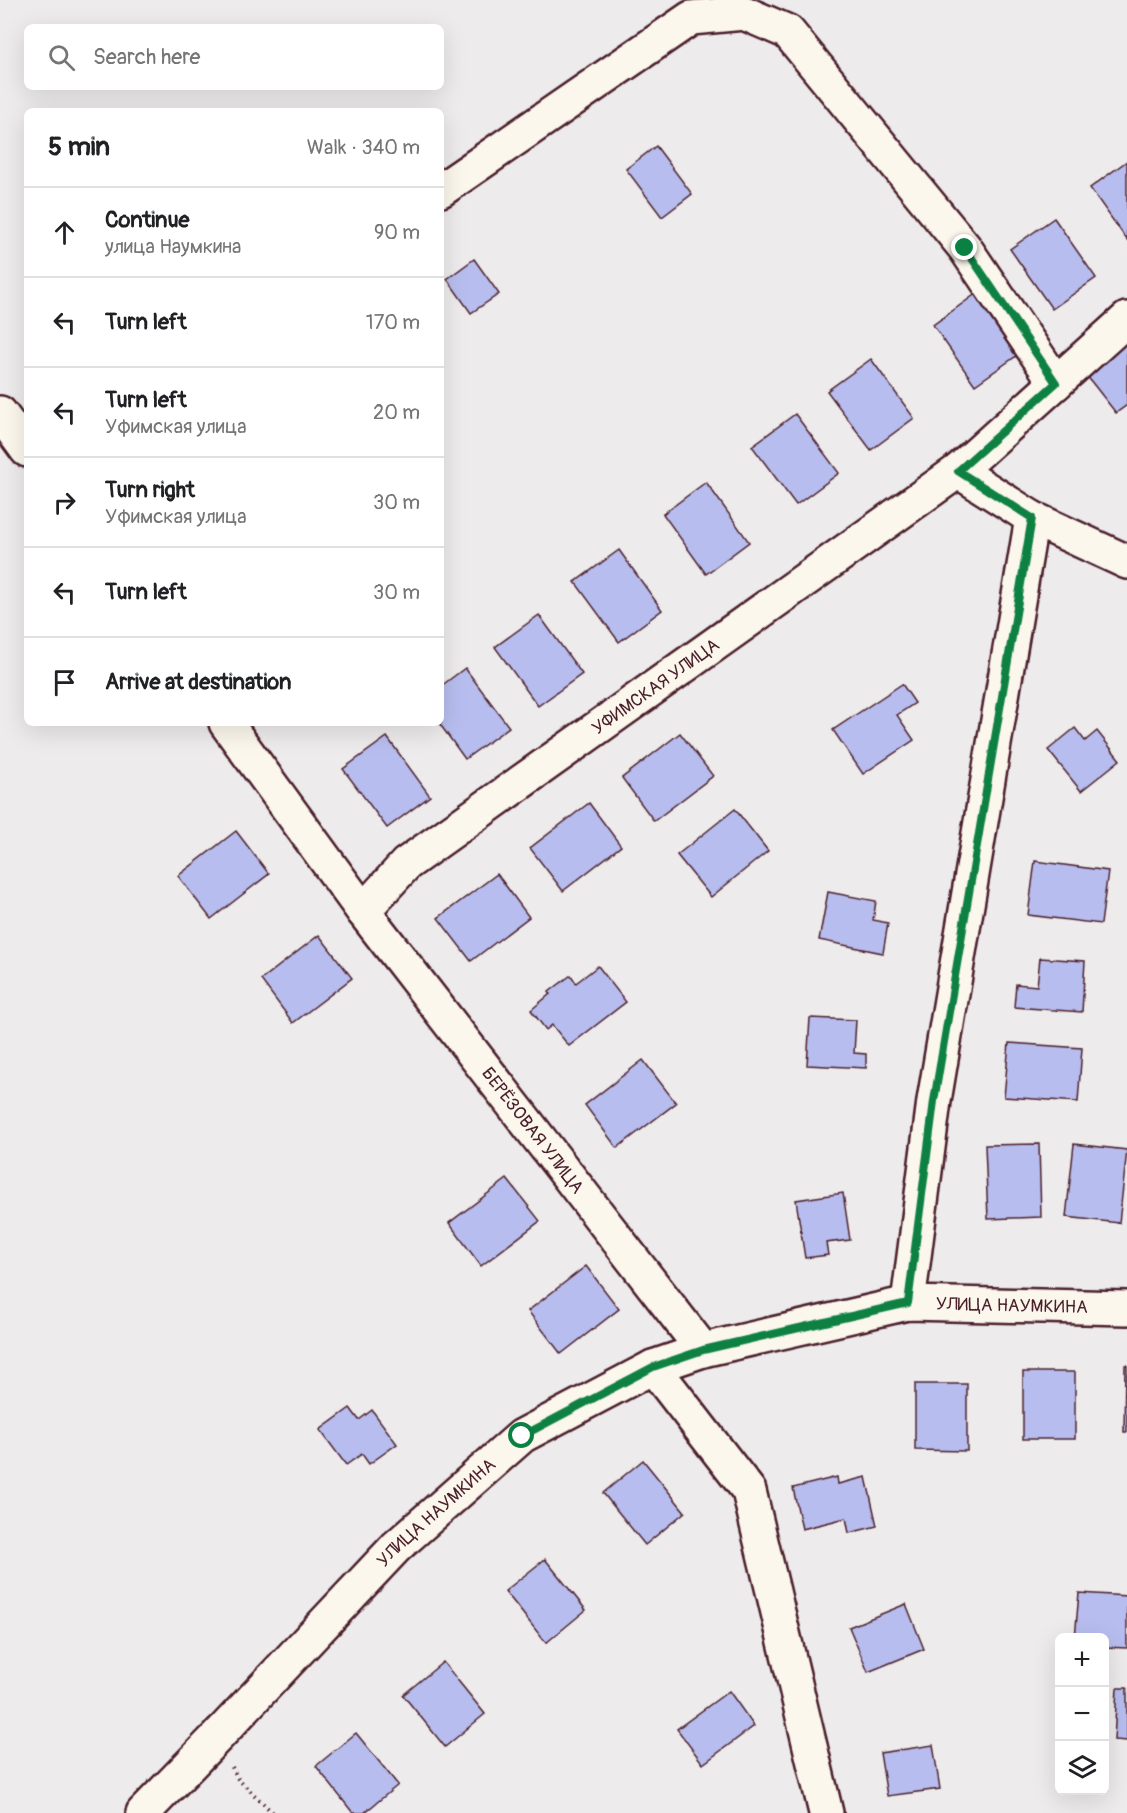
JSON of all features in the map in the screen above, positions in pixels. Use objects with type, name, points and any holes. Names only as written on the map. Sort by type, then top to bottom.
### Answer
[{"type":"street","points":[[444,188],[691,18],[744,13],[788,33],[795,41],[965,248],[1056,383]]},
{"type":"street","name":"УФИМСКАЯ УЛИЦА","points":[[363,911],[406,864],[958,471],[1127,319]]},
{"type":"street","points":[[0,413],[24,446]]},
{"type":"street","points":[[958,471],[1032,518],[1127,562]]},
{"type":"street","points":[[908,1303],[934,1101],[1032,518]]},
{"type":"street","name":"БЕРЁЗОВАЯ УЛИЦА","points":[[228,726],[363,911],[703,1350]]},
{"type":"street","name":"УЛИЦА НАУМКИНА","points":[[143,1813],[396,1547],[522,1436],[653,1367],[703,1350],[908,1303],[1127,1308]]},
{"type":"street","points":[[653,1367],[748,1491],[826,1813]]},
{"type":"path","points":[[217,1737],[238,1779],[273,1813]]},
{"type":"building","points":[[656,146],[692,194],[662,217],[626,169]]},
{"type":"building","points":[[1127,161],[1127,240],[1090,188]]},
{"type":"building","points":[[1054,218],[1096,278],[1052,309],[1010,249]]},
{"type":"building","points":[[474,259],[499,294],[471,313],[447,279]]},
{"type":"building","points":[[977,293],[1019,354],[975,385],[933,325]]},
{"type":"building","points":[[1127,336],[1127,405],[1116,413],[1083,371]]},
{"type":"building","points":[[871,359],[914,418],[871,450],[827,391]]},
{"type":"building","points":[[795,414],[839,473],[796,505],[752,446]]},
{"type":"building","points":[[706,482],[749,542],[706,574],[663,514]]},
{"type":"building","points":[[619,550],[662,610],[619,642],[575,582]]},
{"type":"building","points":[[539,615],[582,674],[538,706],[495,647]]},
{"type":"building","points":[[465,668],[509,727],[465,759],[441,726],[444,726],[444,684]]},
{"type":"building","points":[[902,684],[915,703],[897,715],[914,740],[863,774],[833,730]]},
{"type":"building","points":[[1075,728],[1085,741],[1097,731],[1120,760],[1081,791],[1048,750]]},
{"type":"building","points":[[680,733],[713,776],[654,821],[622,778]]},
{"type":"building","points":[[387,737],[430,796],[387,828],[343,769]]},
{"type":"building","points":[[589,803],[621,846],[563,891],[530,848]]},
{"type":"building","points":[[735,809],[768,851],[711,897],[677,855]]},
{"type":"building","points":[[236,831],[269,874],[211,919],[178,876]]},
{"type":"building","points":[[1035,861],[1108,871],[1101,924],[1028,915]]},
{"type":"building","points":[[497,874],[529,917],[471,961],[438,918]]},
{"type":"building","points":[[828,892],[876,901],[873,920],[888,923],[883,953],[819,940]]},
{"type":"building","points":[[319,935],[352,978],[293,1023],[261,980]]},
{"type":"building","points":[[1040,958],[1085,961],[1082,1012],[1014,1007],[1016,984],[1037,986]]},
{"type":"building","points":[[598,966],[626,1002],[569,1046],[552,1025],[546,1030],[531,1010],[571,975],[576,983]]},
{"type":"building","points":[[810,1018],[856,1020],[854,1053],[866,1054],[866,1068],[807,1065]]},
{"type":"building","points":[[1009,1043],[1082,1048],[1078,1102],[1004,1097]]},
{"type":"building","points":[[643,1060],[676,1103],[617,1148],[585,1105]]},
{"type":"building","points":[[1039,1144],[1041,1217],[988,1219],[985,1145]]},
{"type":"building","points":[[1074,1144],[1127,1150],[1119,1223],[1066,1217]]},
{"type":"building","points":[[507,1179],[540,1221],[481,1266],[449,1223]]},
{"type":"building","points":[[843,1193],[850,1240],[826,1243],[828,1255],[805,1258],[796,1200]]},
{"type":"building","points":[[586,1266],[619,1309],[561,1354],[528,1311]]},
{"type":"building","points":[[1125,1365],[1127,1365],[1127,1432],[1124,1432]]},
{"type":"building","points":[[1023,1372],[1075,1372],[1075,1439],[1023,1439]]},
{"type":"building","points":[[915,1384],[967,1384],[967,1451],[915,1450]]},
{"type":"building","points":[[350,1408],[359,1420],[372,1410],[397,1444],[369,1464],[362,1454],[346,1465],[320,1430]]},
{"type":"building","points":[[643,1460],[685,1512],[645,1545],[603,1493]]},
{"type":"building","points":[[837,1477],[838,1484],[866,1477],[877,1526],[849,1533],[846,1518],[802,1529],[793,1488]]},
{"type":"building","points":[[545,1559],[586,1610],[546,1643],[505,1591]]},
{"type":"building","points":[[1079,1593],[1127,1596],[1127,1648],[1109,1647],[1109,1633],[1075,1633]]},
{"type":"building","points":[[906,1604],[924,1649],[868,1672],[849,1627]]},
{"type":"building","points":[[443,1662],[485,1714],[445,1747],[403,1695]]},
{"type":"building","points":[[1117,1688],[1127,1688],[1127,1741],[1114,1740]]},
{"type":"building","points":[[729,1691],[754,1726],[703,1764],[677,1729]]},
{"type":"building","points":[[356,1733],[398,1785],[364,1813],[353,1813],[316,1766]]},
{"type":"building","points":[[933,1745],[940,1789],[887,1796],[880,1753]]},
{"type":"route","points":[[522,1436],[653,1367],[703,1350],[908,1303],[934,1101],[1032,518],[958,471],[1056,383],[965,248]]}]
